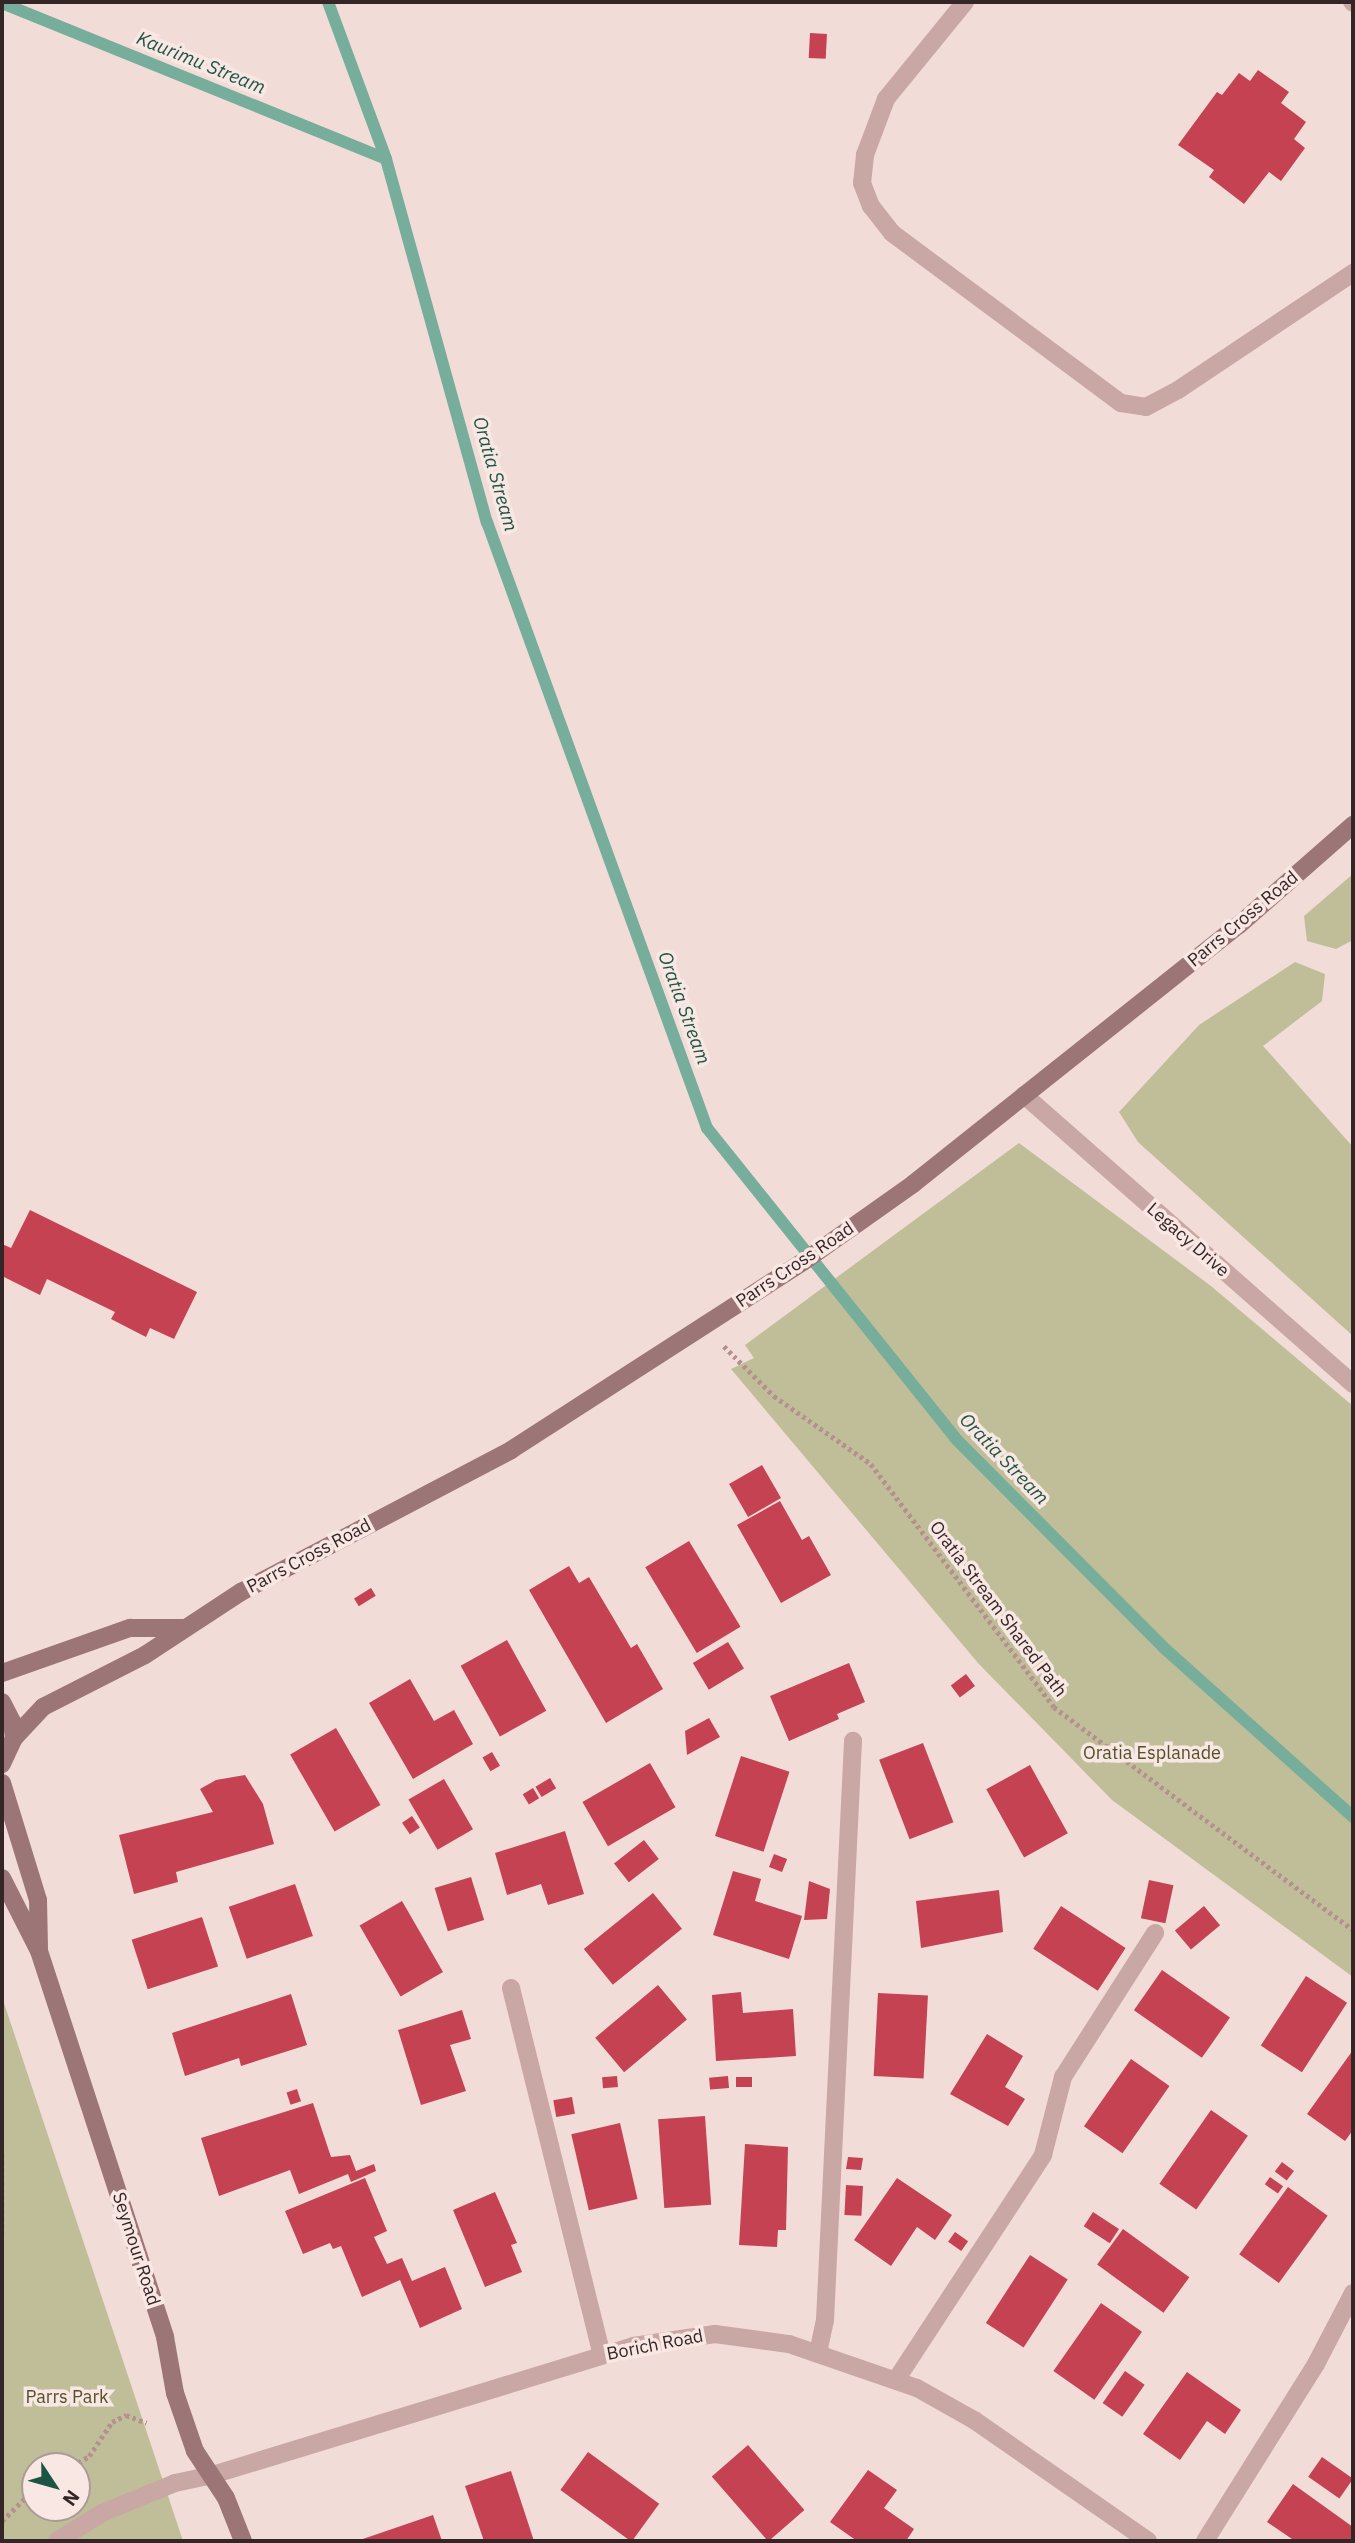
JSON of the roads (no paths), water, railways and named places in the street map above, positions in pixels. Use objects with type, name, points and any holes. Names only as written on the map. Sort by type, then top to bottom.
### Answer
[{"type":"main road","name":"Parrs Cross Road","points":[[2,1764],[14,1738],[43,1706],[145,1655],[241,1592],[511,1450],[704,1326],[913,1184],[1239,925],[1353,825]]},
{"type":"main road","points":[[2,1673],[131,1628],[184,1628]]},
{"type":"main road","points":[[2,1702],[14,1738]]},
{"type":"main road","name":"Seymour Road","points":[[2,1783],[38,1900],[39,1951]]},
{"type":"main road","name":"Seymour Road","points":[[2,1878],[39,1951],[165,2337],[174,2393],[195,2451],[226,2498],[243,2541]]},
{"type":"street","points":[[965,2],[886,99],[864,155],[862,183],[871,206],[892,233],[1121,403],[1146,407],[1178,390],[1353,274]]},
{"type":"street","name":"Legacy Drive","points":[[1024,1095],[1353,1384]]},
{"type":"street","points":[[818,2353],[825,2320],[853,1741]]},
{"type":"street","points":[[896,2380],[1043,2155],[1063,2077],[1155,1933]]},
{"type":"street","points":[[511,1988],[602,2355]]},
{"type":"street","points":[[1205,2541],[1316,2364],[1353,2293]]},
{"type":"street","name":"Borich Road","points":[[57,2541],[114,2509],[175,2483],[209,2476],[602,2355],[715,2334],[789,2344],[896,2380],[974,2420],[1148,2541]]},
{"type":"waterway","name":"Oratia Stream","points":[[328,2],[386,159],[487,522],[707,1128],[955,1438],[1163,1647],[1353,1817]]},
{"type":"waterway","name":"Kaurimu Stream","points":[[2,3],[386,159]]},
{"type":"park label","name":"Oratia Esplanade","points":[[1152,1753]]},
{"type":"park label","name":"Parrs Park","points":[[67,2397]]}]
